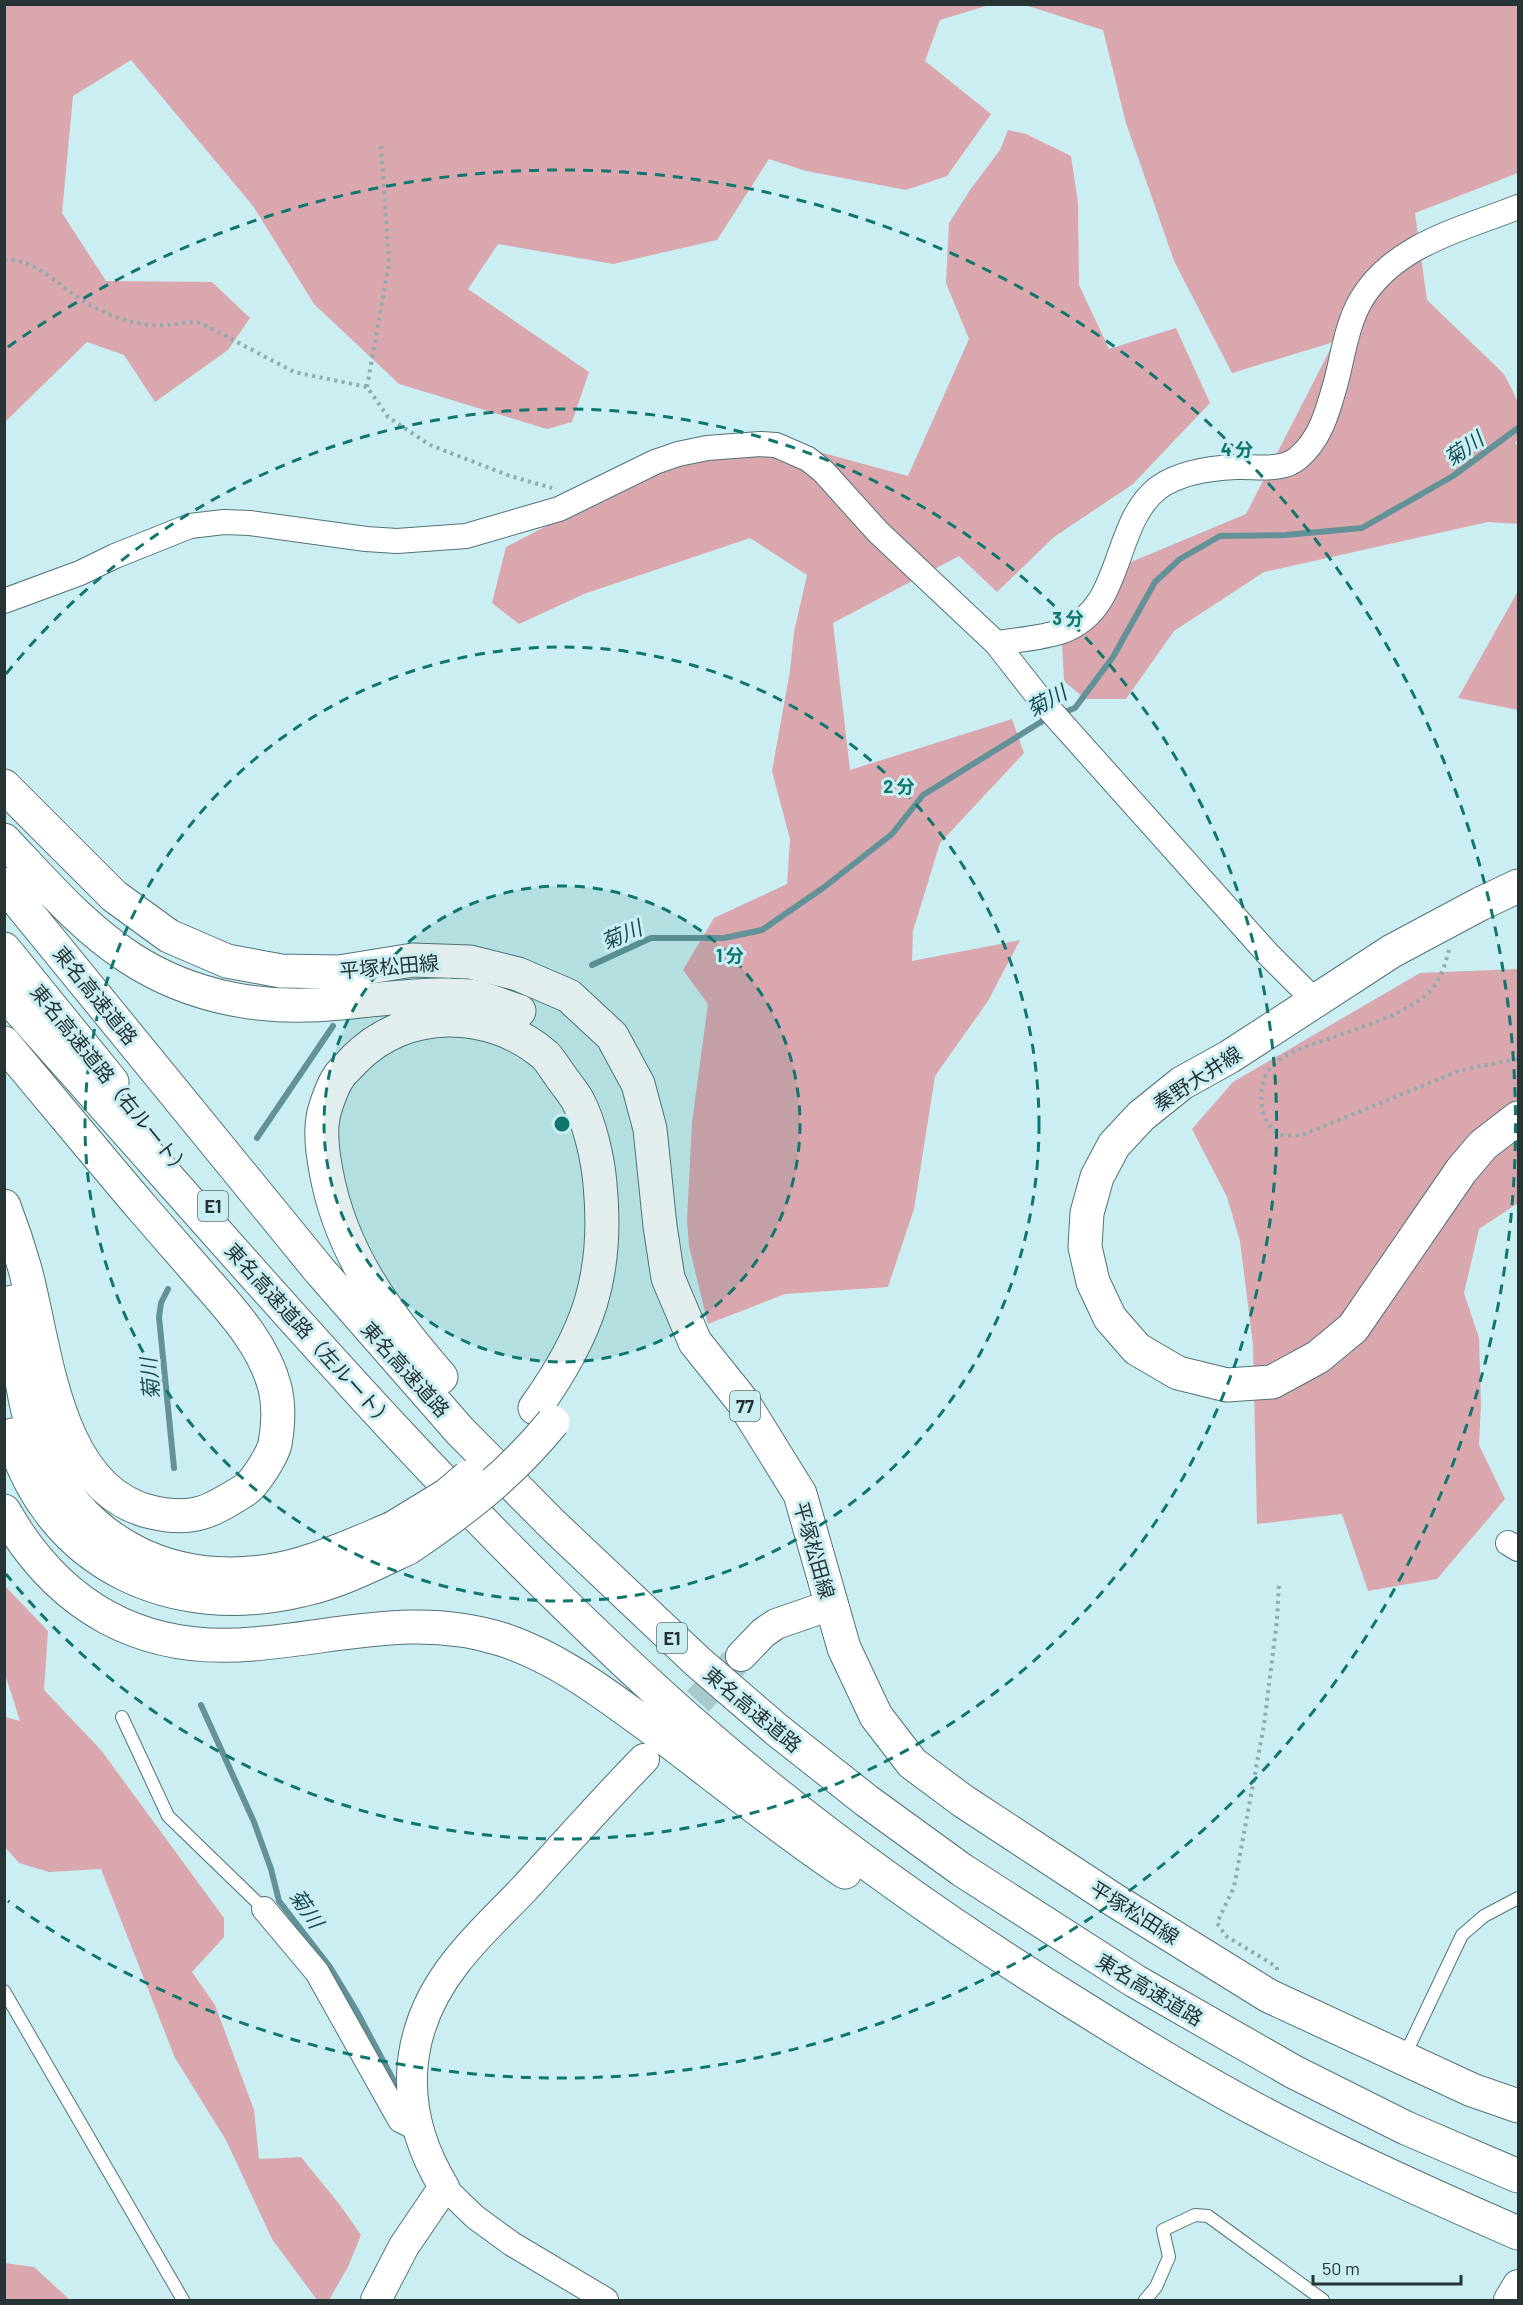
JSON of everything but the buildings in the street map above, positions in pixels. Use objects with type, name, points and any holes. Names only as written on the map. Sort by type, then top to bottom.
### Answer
[{"type":"main road","name":"平塚松田線","points":[[4,786],[114,896],[170,936],[227,961],[281,971],[339,972],[413,960],[471,962],[518,974],[569,996],[612,1036],[638,1084],[650,1129],[660,1227],[668,1278],[695,1342],[743,1402],[800,1494],[844,1648],[876,1716],[912,1763],[963,1801],[1105,1894],[1269,1996],[1472,2090],[1518,2106]]},
{"type":"main road","points":[[4,840],[55,894],[92,928],[130,958],[179,984],[230,1000],[284,1006],[339,1004],[389,997],[474,996],[524,1013],[560,1039],[598,1093],[619,1151],[625,1219],[621,1276],[611,1313],[577,1386],[544,1415],[514,1434],[400,1538],[358,1572],[303,1590],[267,1597],[233,1599],[195,1596],[157,1588],[118,1571],[86,1550],[58,1523],[30,1482],[4,1407]]},
{"type":"main road","name":"東名高速道路","points":[[4,884],[312,1262],[460,1431],[553,1525],[698,1662],[777,1730],[963,1870],[1135,1981],[1294,2072],[1406,2128],[1518,2176]]},
{"type":"main road","name":"秦野大井線","points":[[1518,886],[1392,951],[1229,1057],[1182,1083],[1141,1116],[1114,1145],[1097,1177],[1087,1213],[1085,1247],[1093,1282],[1110,1318],[1137,1348],[1178,1373],[1227,1384],[1272,1382],[1318,1357],[1353,1328],[1461,1171],[1483,1146],[1518,1118]]},
{"type":"main road","name":"東名高速道路（右ルート）","points":[[4,949],[424,1461]]},
{"type":"main road","name":"東名高速道路（左ルート）","points":[[4,993],[298,1324],[424,1461]]},
{"type":"main road","points":[[544,1415],[590,1307],[599,1271],[603,1221],[598,1158],[579,1102],[546,1056],[514,1033],[473,1020],[434,1020],[400,1028],[366,1048],[338,1078],[322,1118],[324,1158],[332,1201],[345,1240],[370,1285],[431,1365],[488,1430],[618,1567],[698,1662]]},
{"type":"main road","points":[[4,1043],[246,1328],[265,1363],[275,1389],[277,1418],[275,1446],[252,1485],[216,1509],[194,1515],[170,1516],[135,1509],[106,1488],[82,1461],[63,1423],[52,1390],[25,1269],[4,1206]]},
{"type":"main road","points":[[4,1259],[10,1285],[23,1387],[33,1431],[51,1472],[71,1502],[98,1529],[131,1552],[165,1565],[197,1572],[233,1574],[298,1564],[346,1548],[400,1538]]},
{"type":"main road","name":"E1","points":[[424,1461],[517,1557],[666,1699],[831,1837],[922,1903],[1011,1965],[1139,2043],[1265,2115],[1418,2189],[1518,2232]]},
{"type":"main road","points":[[4,1511],[21,1540],[54,1579],[93,1611],[148,1636],[199,1645],[252,1644],[395,1626],[456,1629],[503,1640],[546,1657],[591,1683],[795,1839],[916,1916],[1011,1965]]},
{"type":"street","points":[[996,643],[1063,631],[1083,620],[1097,606],[1108,586],[1126,536],[1141,504],[1163,484],[1184,475],[1208,469],[1273,467],[1288,464],[1298,458],[1318,435],[1327,412],[1353,320],[1361,300],[1371,287],[1401,257],[1417,248],[1518,207]]},
{"type":"street","points":[[4,601],[80,573],[179,530],[206,523],[250,523],[396,541],[466,536],[559,509],[655,462],[678,454],[707,448],[776,445],[808,459],[824,471],[879,532],[996,643],[1047,706],[1268,954],[1315,1001]]},
{"type":"street","points":[[741,1656],[763,1633],[776,1624],[831,1605]]},
{"type":"street","points":[[606,2301],[503,2237],[475,2217],[444,2187],[430,2164],[418,2129],[411,2083],[414,2045],[423,2019],[455,1963],[644,1759]]},
{"type":"street","points":[[264,1909],[317,1972],[400,2120],[418,2129]]},
{"type":"street","points":[[376,2301],[404,2246],[444,2187]]},
{"type":"street","points":[[1509,2301],[1518,2285]]},
{"type":"lane","points":[[122,1717],[168,1816],[264,1909]]},
{"type":"lane","points":[[1403,2058],[1462,1935],[1484,1916],[1518,1898]]},
{"type":"lane","points":[[4,1991],[183,2301]]},
{"type":"lane","points":[[1145,2301],[1156,2287],[1169,2257],[1163,2230],[1196,2215],[1208,2216],[1323,2301]]},
{"type":"path","points":[[367,387],[389,263],[381,146]]},
{"type":"path","points":[[4,260],[16,259],[34,268],[86,303],[134,323],[164,325],[184,321],[201,323],[294,372],[367,387],[388,417],[430,445],[510,476],[553,488],[573,502]]},
{"type":"path","points":[[1451,920],[1451,941],[1446,962],[1436,983],[1427,994],[1403,1010],[1312,1044],[1280,1059],[1269,1069],[1261,1093],[1262,1108],[1266,1118],[1279,1134],[1302,1135],[1461,1070],[1518,1059]]},
{"type":"path","points":[[1269,1996],[1277,1981],[1277,1967],[1226,1936],[1217,1923],[1234,1887],[1264,1725],[1277,1620],[1279,1583]]},
{"type":"shaded area","points":[[5,4],[989,5],[940,20],[925,61],[991,114],[947,176],[906,190],[806,171],[769,159],[717,240],[613,264],[498,244],[468,289],[589,372],[572,422],[547,429],[399,384],[314,304],[253,206],[131,60],[73,96],[62,213],[106,281],[212,282],[250,318],[228,350],[155,402],[124,355],[87,342],[5,422]]},
{"type":"shaded area","points":[[1025,5],[1518,5],[1518,173],[1415,213],[1427,300],[1504,374],[1518,402],[1518,440],[1515,443],[1518,446],[1518,524],[1488,522],[1264,572],[1174,631],[1126,699],[1085,699],[1064,681],[1062,643],[1069,615],[1103,582],[1131,562],[1246,514],[1334,342],[1232,373],[1174,261],[1126,123],[1103,30]]},
{"type":"shaded area","points":[[1008,130],[1026,134],[1071,156],[1078,203],[1079,285],[1109,349],[1176,328],[1210,403],[1133,484],[1054,537],[997,592],[959,556],[833,623],[850,770],[1012,719],[1024,753],[940,843],[913,931],[912,961],[1020,940],[988,1001],[935,1076],[914,1209],[888,1287],[785,1294],[708,1324],[689,1246],[687,1221],[692,1122],[708,1004],[683,970],[714,918],[787,884],[790,839],[772,771],[790,671],[794,632],[807,575],[750,538],[584,594],[519,624],[492,603],[506,547],[691,451],[797,446],[908,476],[969,339],[946,283],[949,223],[1000,150]]},
{"type":"shaded area","points":[[1518,591],[1518,710],[1458,698]]},
{"type":"shaded area","points":[[1518,969],[1518,1203],[1479,1229],[1464,1293],[1479,1338],[1481,1404],[1479,1445],[1505,1499],[1437,1579],[1368,1591],[1342,1514],[1257,1524],[1253,1345],[1240,1241],[1227,1197],[1192,1129],[1233,1082],[1420,973]]},
{"type":"shaded area","points":[[5,1586],[48,1631],[44,1690],[101,1750],[224,1918],[224,1937],[192,1972],[215,2005],[254,2110],[259,2159],[301,2157],[361,2235],[348,2267],[329,2300],[317,2300],[272,2239],[226,2140],[175,2058],[101,1869],[49,1872],[19,1863],[5,1847],[5,1717],[20,1721],[5,1674]]},
{"type":"shaded area","points":[[4,2263],[34,2267],[70,2300],[5,2300]]},
{"type":"waterway","name":"菊川","points":[[1062,713],[1075,708],[1113,657],[1155,582],[1180,559],[1220,536],[1285,535],[1362,528],[1453,476],[1518,428]]},
{"type":"waterway","name":"菊川","points":[[592,965],[651,938],[724,938],[762,930],[823,888],[892,834],[923,795],[1049,717]]},
{"type":"waterway","name":"菊川","points":[[257,1138],[333,1026]]},
{"type":"waterway","name":"菊川","points":[[168,1289],[161,1303],[159,1317],[174,1468]]},
{"type":"waterway","name":"菊川","points":[[201,1705],[254,1822],[271,1869],[279,1901],[330,1967],[396,2085]]},
{"type":"tunnel","points":[[667,1734],[735,1662]]}]
